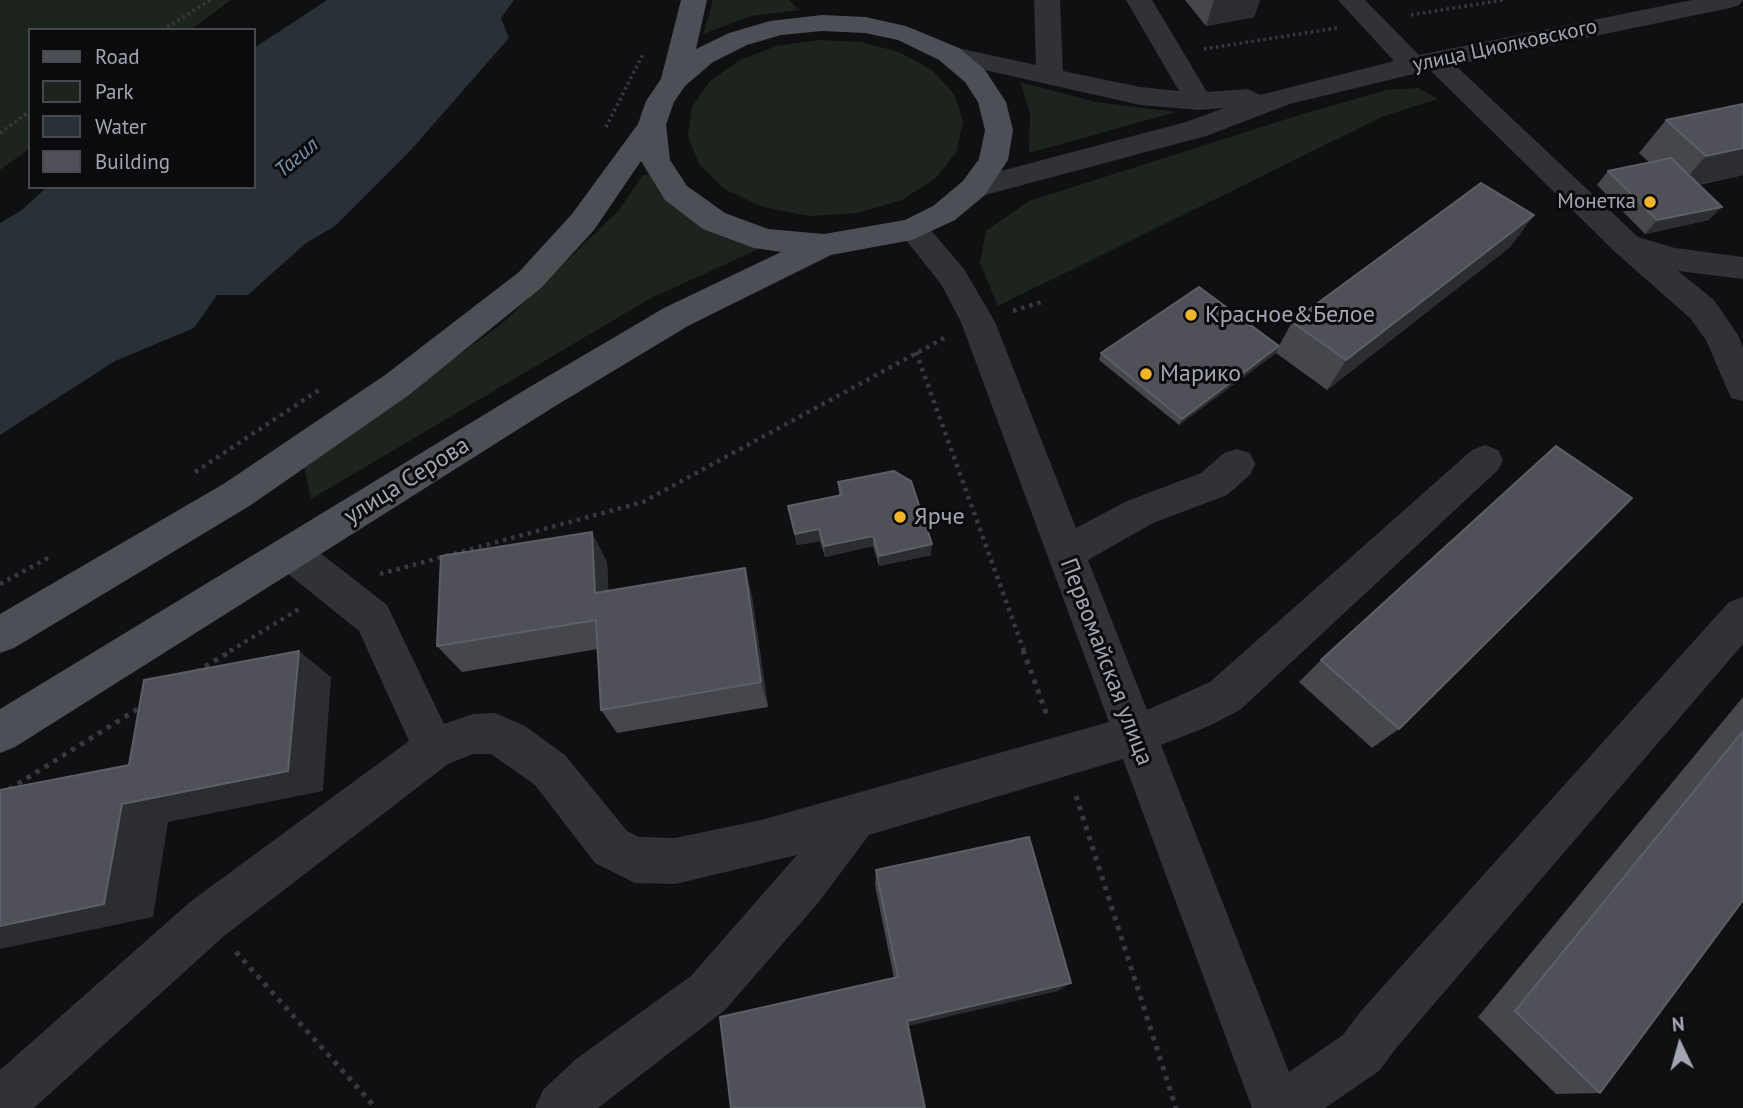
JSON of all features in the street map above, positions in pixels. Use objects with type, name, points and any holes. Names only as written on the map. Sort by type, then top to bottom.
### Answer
[{"type":"main road","points":[[675,80],[694,0]]},
{"type":"main road","points":[[652,125],[655,160],[676,193],[714,221],[765,240],[824,245],[912,229],[944,213],[974,188],[992,160],[999,130],[992,102],[975,76],[949,54],[834,0]]},
{"type":"main road","points":[[0,635],[238,494],[397,385],[530,280],[611,187],[652,125],[660,102],[675,80],[703,56],[738,39],[779,27],[822,23],[865,25],[906,34]]},
{"type":"main road","name":"улица Серова","points":[[0,733],[540,398],[676,317],[824,245]]},
{"type":"street","points":[[1046,0],[1050,76]]},
{"type":"street","points":[[1139,0],[1199,101]]},
{"type":"street","points":[[1351,0],[1714,322],[1743,388]]},
{"type":"street","name":"улица Циолковского","points":[[974,188],[1196,129],[1281,97],[1649,7],[1730,0]]},
{"type":"street","name":"улица Циолковского","points":[[949,54],[1140,96],[1199,101],[1281,97]]},
{"type":"street","name":"Первомайская улица","points":[[912,229],[953,277],[978,322],[1277,1107]]},
{"type":"street","points":[[1626,244],[1675,259],[1743,268]]},
{"type":"street","points":[[0,1104],[207,919],[434,748],[473,734],[495,733],[510,741],[550,771],[611,847],[635,860],[676,861],[761,843],[1134,735],[1194,712],[1225,696],[1485,460]]},
{"type":"street","points":[[1065,553],[1140,512],[1214,484],[1237,464]]},
{"type":"street","points":[[292,553],[373,618],[434,748]]},
{"type":"street","points":[[1277,1107],[1328,1078],[1361,1053],[1379,1029],[1743,615]]},
{"type":"street","points":[[561,1108],[594,1077],[708,993],[802,887],[855,817]]},
{"type":"path","points":[[165,28],[211,0]]},
{"type":"path","points":[[603,133],[644,52]]},
{"type":"path","points":[[0,133],[28,112]]},
{"type":"path","points":[[196,673],[334,587],[643,502],[916,352],[978,322],[1045,301]]},
{"type":"path","points":[[188,477],[325,386]]},
{"type":"path","points":[[0,584],[59,552]]},
{"type":"path","points":[[0,794],[150,701]]},
{"type":"path","points":[[207,919],[376,1108]]},
{"type":"green space","points":[[0,0],[231,0],[193,28],[28,28],[28,149],[0,170]]},
{"type":"green space","points":[[713,0],[789,0],[800,10],[751,16],[703,34]]},
{"type":"green space","points":[[819,40],[861,42],[899,52],[932,70],[954,94],[963,121],[957,151],[936,178],[902,200],[858,213],[809,216],[763,207],[724,189],[699,164],[688,136],[692,107],[710,81],[740,60],[777,46]]},
{"type":"green space","points":[[1020,82],[1096,102],[1176,112],[1029,153],[1030,112]]},
{"type":"green space","points":[[1418,88],[1438,99],[1384,116],[998,306],[980,263],[986,231],[1029,201],[1309,112],[1387,90]]},
{"type":"green space","points":[[657,174],[704,223],[759,249],[651,298],[311,499],[304,467],[503,323],[619,210],[643,175]]},
{"type":"water","name":"Тагил","points":[[327,0],[514,0],[501,18],[509,38],[411,150],[335,226],[306,243],[248,295],[217,295],[194,328],[115,361],[0,435],[0,223],[22,210],[45,189],[256,189],[256,47]]},
{"type":"building","points":[[1743,104],[1743,148],[1706,156],[1666,120]]},
{"type":"building","points":[[1671,158],[1722,207],[1657,220],[1608,171]]},
{"type":"building","points":[[1481,183],[1534,215],[1346,360],[1292,322]]},
{"type":"building","points":[[1199,287],[1279,346],[1182,419],[1101,353]]},
{"type":"building","points":[[1556,446],[1632,498],[1399,729],[1321,660]]},
{"type":"building","points":[[894,471],[911,481],[932,544],[879,556],[873,536],[824,546],[819,529],[795,534],[788,506],[842,495],[838,482]]},
{"type":"building","points":[[592,532],[595,593],[745,568],[761,682],[601,710],[596,620],[437,646],[441,556]]},
{"type":"building","points":[[299,651],[288,771],[122,804],[104,904],[0,926],[0,790],[129,765],[144,680]]},
{"type":"building","points":[[1743,731],[1743,900],[1600,1093],[1515,1011]]},
{"type":"building","points":[[1029,837],[1071,983],[907,1021],[925,1108],[731,1108],[720,1017],[898,977],[876,870]]},
{"type":"place","name":"Монетка","points":[[1650,202]]},
{"type":"place","name":"Красное&Белое","points":[[1191,315]]},
{"type":"place","name":"Марико","points":[[1146,374]]},
{"type":"place","name":"Ярче","points":[[900,517]]}]
